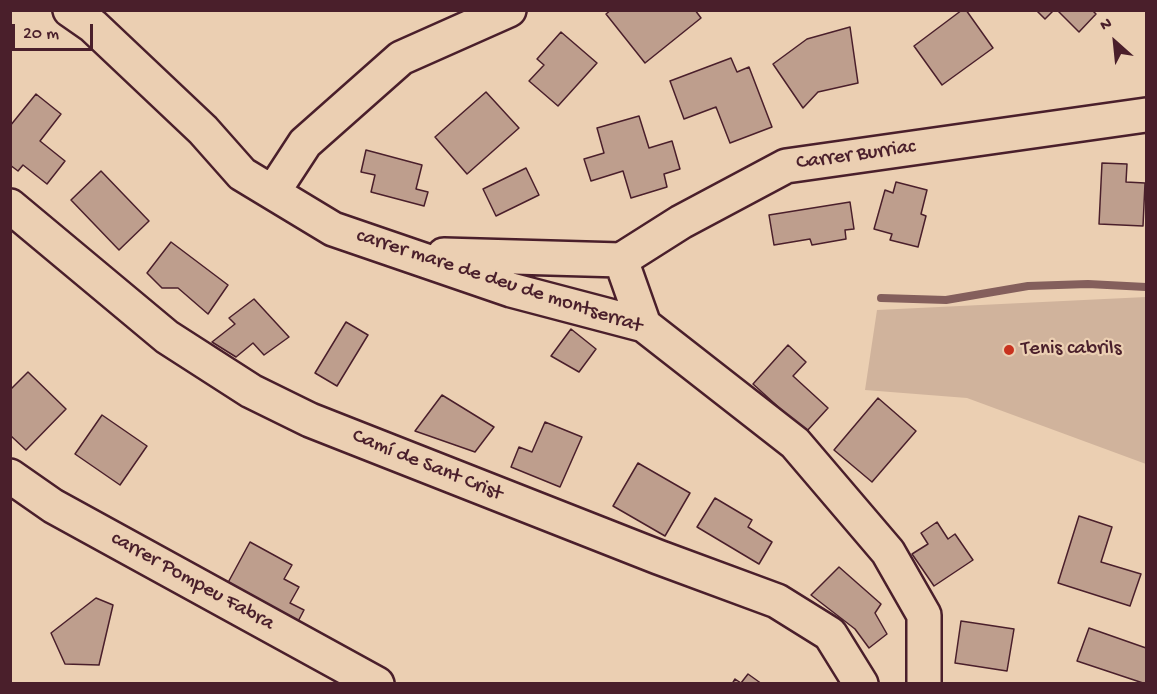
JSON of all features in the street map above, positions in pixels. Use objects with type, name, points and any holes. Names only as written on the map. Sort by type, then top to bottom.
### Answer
[{"type":"street","name":"carrer mare de deu de montserrat","points":[[70,10],[93,26],[203,130],[242,174],[333,229],[529,294],[644,325],[795,443],[888,552],[924,615],[925,683]]},
{"type":"street","points":[[273,192],[305,143],[401,58],[509,10]]},
{"type":"street","name":"Carrer Burriac","points":[[621,260],[681,222],[786,166],[1142,112]]},
{"type":"street","name":"Camí de Sant Crist","points":[[10,206],[167,337],[251,392],[321,424],[648,553],[777,601],[830,634],[861,684]]},
{"type":"street","points":[[437,264],[444,255],[621,260],[644,325]]},
{"type":"street","points":[[529,294],[530,257]]},
{"type":"street","name":"carrer Pompeu Fabra","points":[[10,476],[53,506],[377,684]]},
{"type":"shaded area","name":"Tenis cabrils","points":[[1146,297],[1146,464],[967,398],[865,390],[877,310]]},
{"type":"building","points":[[611,10],[695,10],[701,18],[645,63],[606,14]]},
{"type":"building","points":[[962,10],[966,10],[993,48],[942,85],[914,46]]},
{"type":"building","points":[[1036,10],[1054,10],[1045,19]]},
{"type":"building","points":[[1057,10],[1092,10],[1096,14],[1079,32]]},
{"type":"building","points":[[850,27],[858,83],[818,92],[803,108],[773,64],[807,39]]},
{"type":"building","points":[[561,32],[597,63],[558,106],[529,81],[544,65],[537,59]]},
{"type":"building","points":[[731,58],[737,72],[749,67],[772,127],[730,143],[716,107],[684,119],[670,81]]},
{"type":"building","points":[[486,92],[519,128],[467,174],[435,137]]},
{"type":"building","points":[[36,94],[61,114],[40,141],[65,161],[47,184],[23,165],[18,171],[10,165],[10,126]]},
{"type":"building","points":[[639,116],[649,148],[672,141],[680,169],[664,174],[667,187],[631,198],[623,171],[591,181],[584,159],[604,153],[597,128]]},
{"type":"building","points":[[366,150],[422,165],[416,189],[428,192],[424,206],[371,192],[375,175],[361,172]]},
{"type":"building","points":[[1102,163],[1127,164],[1126,182],[1145,183],[1143,226],[1099,224]]},
{"type":"building","points":[[526,168],[539,195],[496,216],[483,189]]},
{"type":"building","points":[[101,171],[149,221],[119,250],[71,200]]},
{"type":"building","points":[[896,182],[927,190],[921,214],[926,216],[918,247],[890,240],[892,234],[874,229],[885,190],[893,193]]},
{"type":"building","points":[[850,202],[854,229],[845,230],[846,239],[812,245],[810,239],[774,245],[769,215]]},
{"type":"building","points":[[171,242],[228,285],[208,314],[178,288],[162,288],[147,273]]},
{"type":"building","points":[[254,299],[289,337],[264,355],[253,343],[236,357],[212,342],[235,324],[229,318]]},
{"type":"building","points":[[346,322],[368,335],[337,386],[315,373]]},
{"type":"building","points":[[571,329],[596,349],[579,372],[551,356]]},
{"type":"building","points":[[788,345],[806,362],[793,376],[828,408],[806,432],[753,384]]},
{"type":"building","points":[[28,372],[66,409],[26,450],[10,435],[10,390]]},
{"type":"building","points":[[442,395],[494,427],[475,452],[415,431]]},
{"type":"building","points":[[878,398],[916,431],[872,482],[834,450]]},
{"type":"building","points":[[102,415],[147,446],[120,485],[75,454]]},
{"type":"building","points":[[545,422],[582,437],[560,487],[511,467],[519,447],[532,452]]},
{"type":"building","points":[[638,463],[690,493],[665,536],[613,506]]},
{"type":"building","points":[[715,498],[752,520],[748,527],[772,542],[759,564],[697,527]]},
{"type":"building","points":[[1079,516],[1112,527],[1101,562],[1141,574],[1130,606],[1058,583]]},
{"type":"building","points":[[937,522],[948,539],[955,534],[973,560],[934,586],[912,554],[928,544],[921,533]]},
{"type":"building","points":[[250,542],[292,565],[284,579],[299,587],[290,603],[304,610],[294,629],[224,590]]},
{"type":"building","points":[[839,567],[881,604],[875,613],[887,634],[869,648],[855,629],[811,595]]},
{"type":"building","points":[[96,598],[113,605],[99,665],[65,664],[51,633]]},
{"type":"building","points":[[961,621],[1014,629],[1007,671],[955,663]]},
{"type":"building","points":[[1089,628],[1146,648],[1146,684],[1077,661]]},
{"type":"building","points":[[748,674],[762,684],[732,684],[735,679],[741,683]]},
{"type":"waterway","points":[[881,298],[946,300],[1028,286],[1088,284],[1146,287]]},
{"type":"place","name":"Tenis cabrils","points":[[1009,350]]}]
